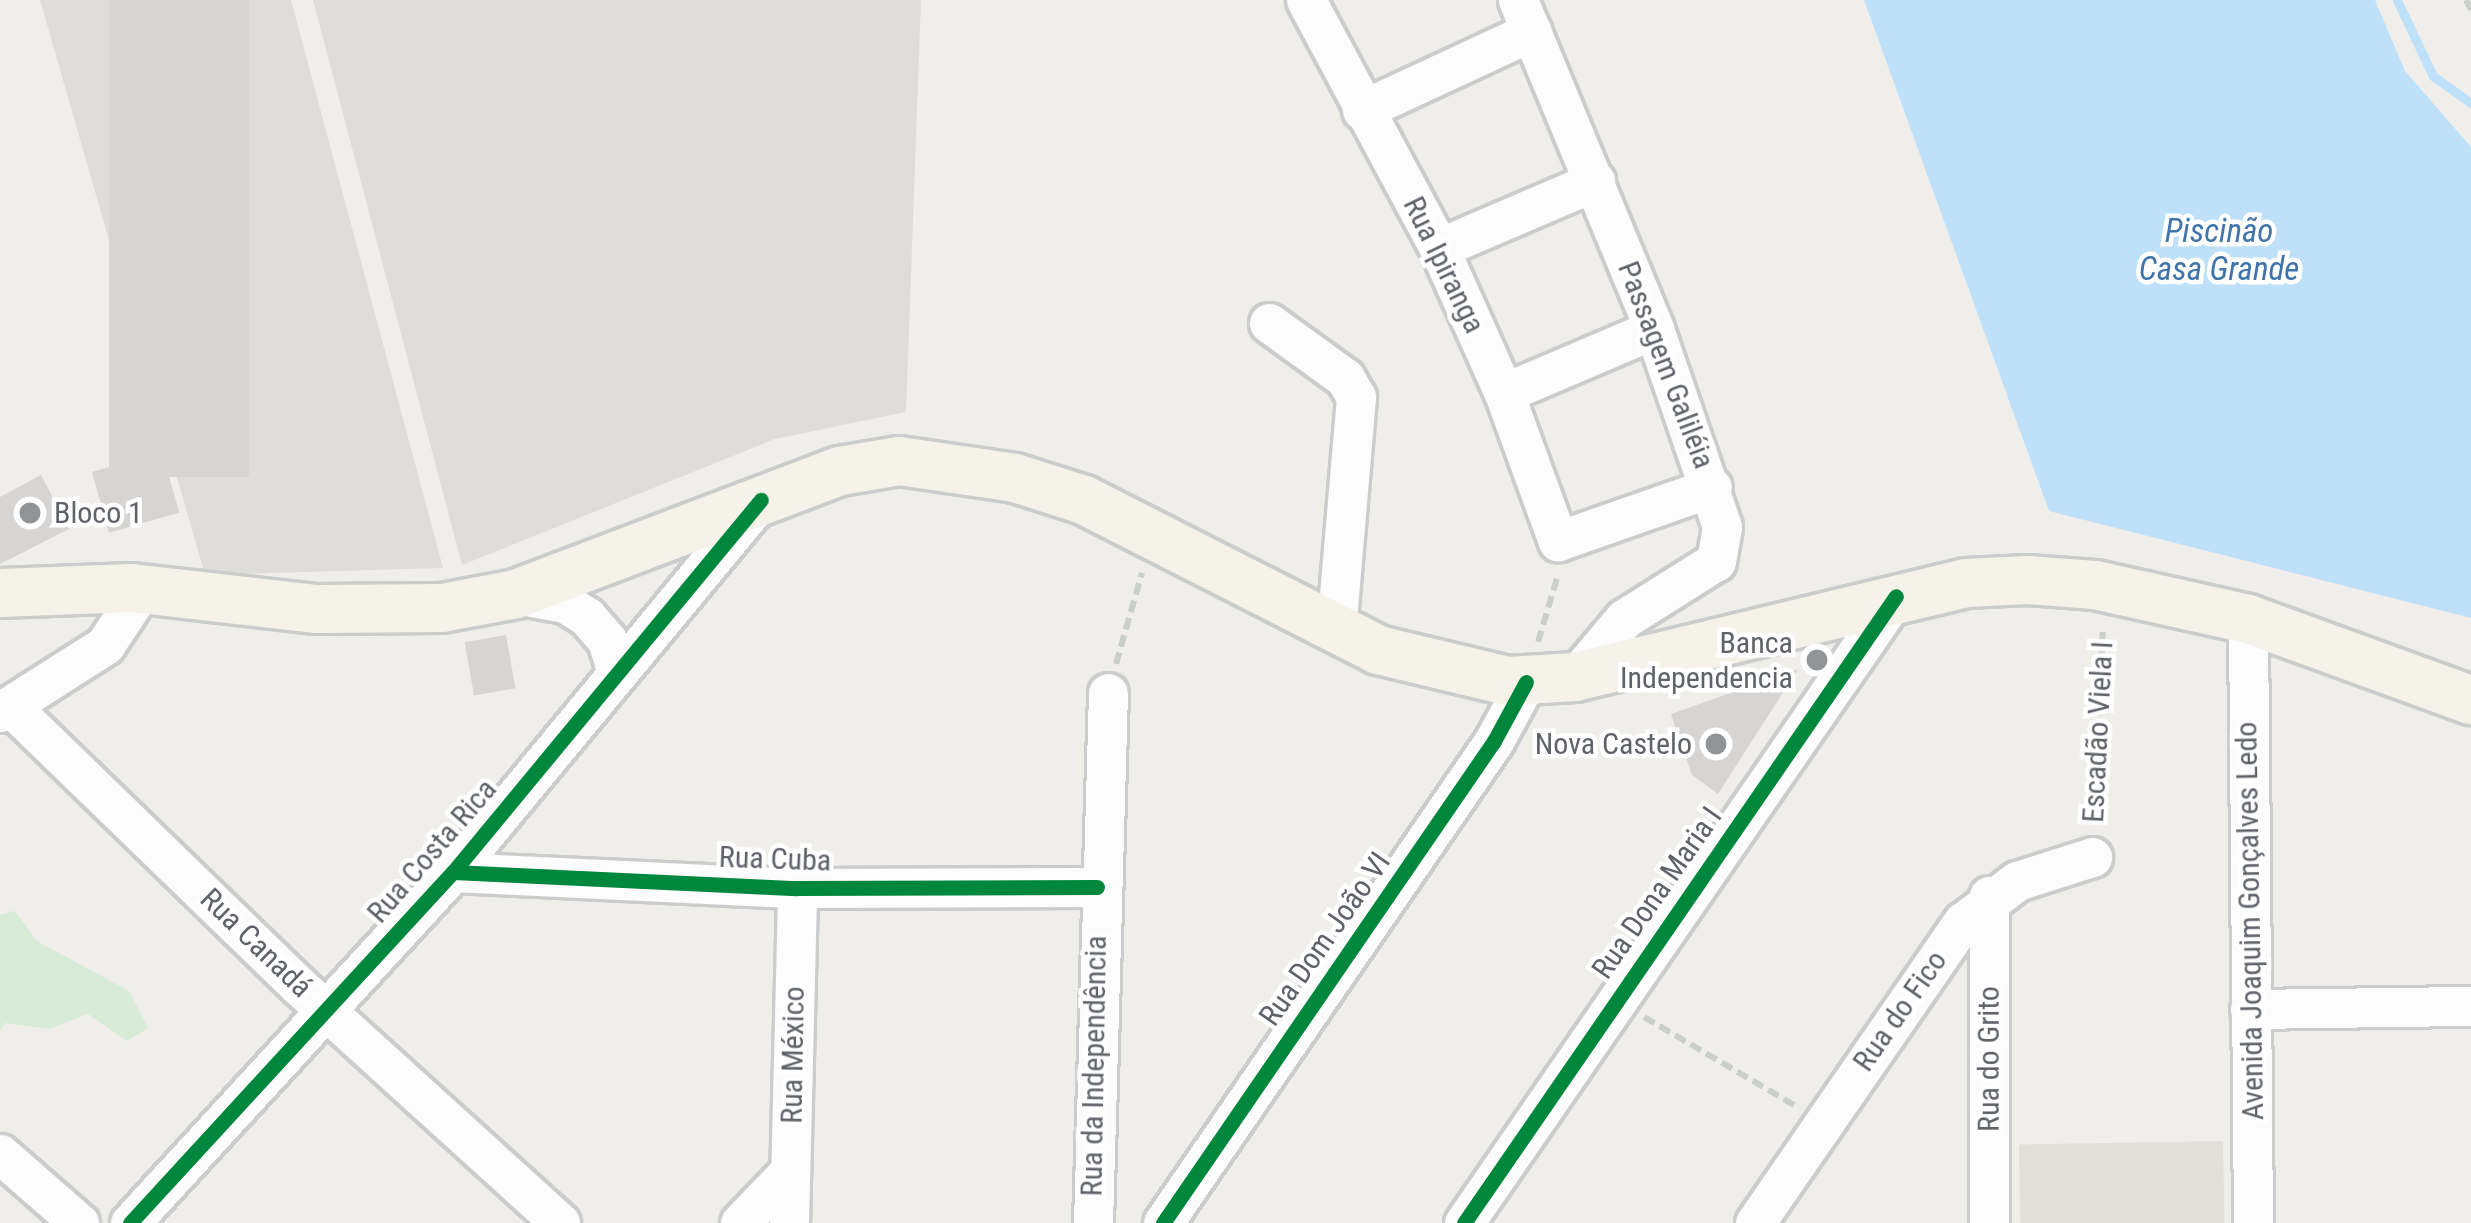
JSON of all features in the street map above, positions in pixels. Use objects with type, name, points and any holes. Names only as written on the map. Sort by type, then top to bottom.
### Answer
[{"type":"main road","points":[[0,593],[142,589],[394,613],[516,594],[840,471],[899,461],[1016,478],[1084,500],[1336,631],[1435,668],[1526,682],[1575,677],[1896,596],[2029,580],[2095,584],[2248,619],[2471,700]]},
{"type":"street","name":"Rua Ipiranga","points":[[1306,0],[1439,248],[1504,393],[1558,541]]},
{"type":"street","points":[[1362,110],[1525,15]]},
{"type":"street","name":"Passagem Galiléia","points":[[1525,15],[1654,329],[1722,527],[1716,561],[1624,619],[1575,677]]},
{"type":"street","points":[[1439,248],[1595,181]]},
{"type":"street","points":[[1269,323],[1345,378],[1356,397],[1336,631]]},
{"type":"street","points":[[1504,393],[1654,329]]},
{"type":"street","points":[[1558,541],[1712,487]]},
{"type":"street","name":"Rua Costa Rica","points":[[130,1223],[453,872],[761,500]]},
{"type":"street","points":[[5,709],[105,645],[142,589]]},
{"type":"street","points":[[516,594],[565,603],[587,617],[607,640],[617,673]]},
{"type":"street","name":"Rua Dona Maria I","points":[[1464,1223],[1896,596]]},
{"type":"street","name":"Avenida Joaquim Gonçalves Ledo","points":[[2248,619],[2253,1223]]},
{"type":"street","name":"Rua Dom João VI","points":[[1163,1223],[1494,741],[1526,682]]},
{"type":"street","name":"Rua da Independência","points":[[1093,1223],[1096,887],[1108,693]]},
{"type":"street","name":"Rua Canadá","points":[[5,709],[560,1223]]},
{"type":"street","points":[[1989,896],[2092,857]]},
{"type":"street","name":"Rua Cuba","points":[[453,872],[797,888],[1096,887]]},
{"type":"street","name":"Rua México","points":[[789,1223],[797,888]]},
{"type":"street","name":"Rua do Fico","points":[[1755,1223],[1822,1122],[1989,896]]},
{"type":"street","name":"Rua do Grito","points":[[1989,896],[1989,1223]]},
{"type":"street","points":[[2250,1009],[2471,1006]]},
{"type":"street","points":[[0,1154],[79,1223]]},
{"type":"street","points":[[740,1223],[790,1171]]},
{"type":"path","points":[[2466,0],[2471,10]]},
{"type":"path","points":[[1526,682],[1556,589],[1558,541]]},
{"type":"path","points":[[1108,693],[1146,558]]},
{"type":"path","points":[[1616,1000],[1822,1122]]},
{"type":"shaded area","points":[[40,0],[291,0],[443,568],[205,575]]},
{"type":"shaded area","points":[[313,0],[921,0],[906,412],[775,439],[462,565]]},
{"type":"shaded area","points":[[2223,1141],[2224,1223],[2020,1223],[2019,1145]]},
{"type":"green space","points":[[15,911],[37,941],[129,991],[148,1028],[127,1041],[88,1014],[49,1029],[5,1023],[0,1031],[0,915]]},
{"type":"water","name":"Piscinão Casa Grande","points":[[1864,0],[2375,0],[2405,71],[2471,147],[2471,618],[2049,511]]},
{"type":"building","points":[[109,0],[249,0],[249,477],[109,477]]},
{"type":"building","points":[[162,452],[179,513],[109,533],[92,472]]},
{"type":"building","name":"Bloco 1","points":[[41,475],[69,529],[0,564],[0,497]]},
{"type":"building","points":[[506,635],[515,688],[474,695],[465,642]]},
{"type":"building","name":"Nova Castelo","points":[[1798,669],[1718,794],[1692,775],[1671,714]]},
{"type":"waterway","points":[[2397,0],[2433,76],[2471,103]]},
{"type":"cycle path","points":[[130,1223],[453,872],[761,500]]},
{"type":"cycle path","points":[[1464,1223],[1896,596]]},
{"type":"cycle path","points":[[1163,1223],[1494,741],[1526,682]]},
{"type":"cycle path","points":[[453,872],[797,888],[1097,887]]},
{"type":"place","name":"Bloco 1","points":[[30,513]]},
{"type":"place","name":"Banca Independencia","points":[[1817,660]]},
{"type":"place","name":"Nova Castelo","points":[[1716,744]]}]
